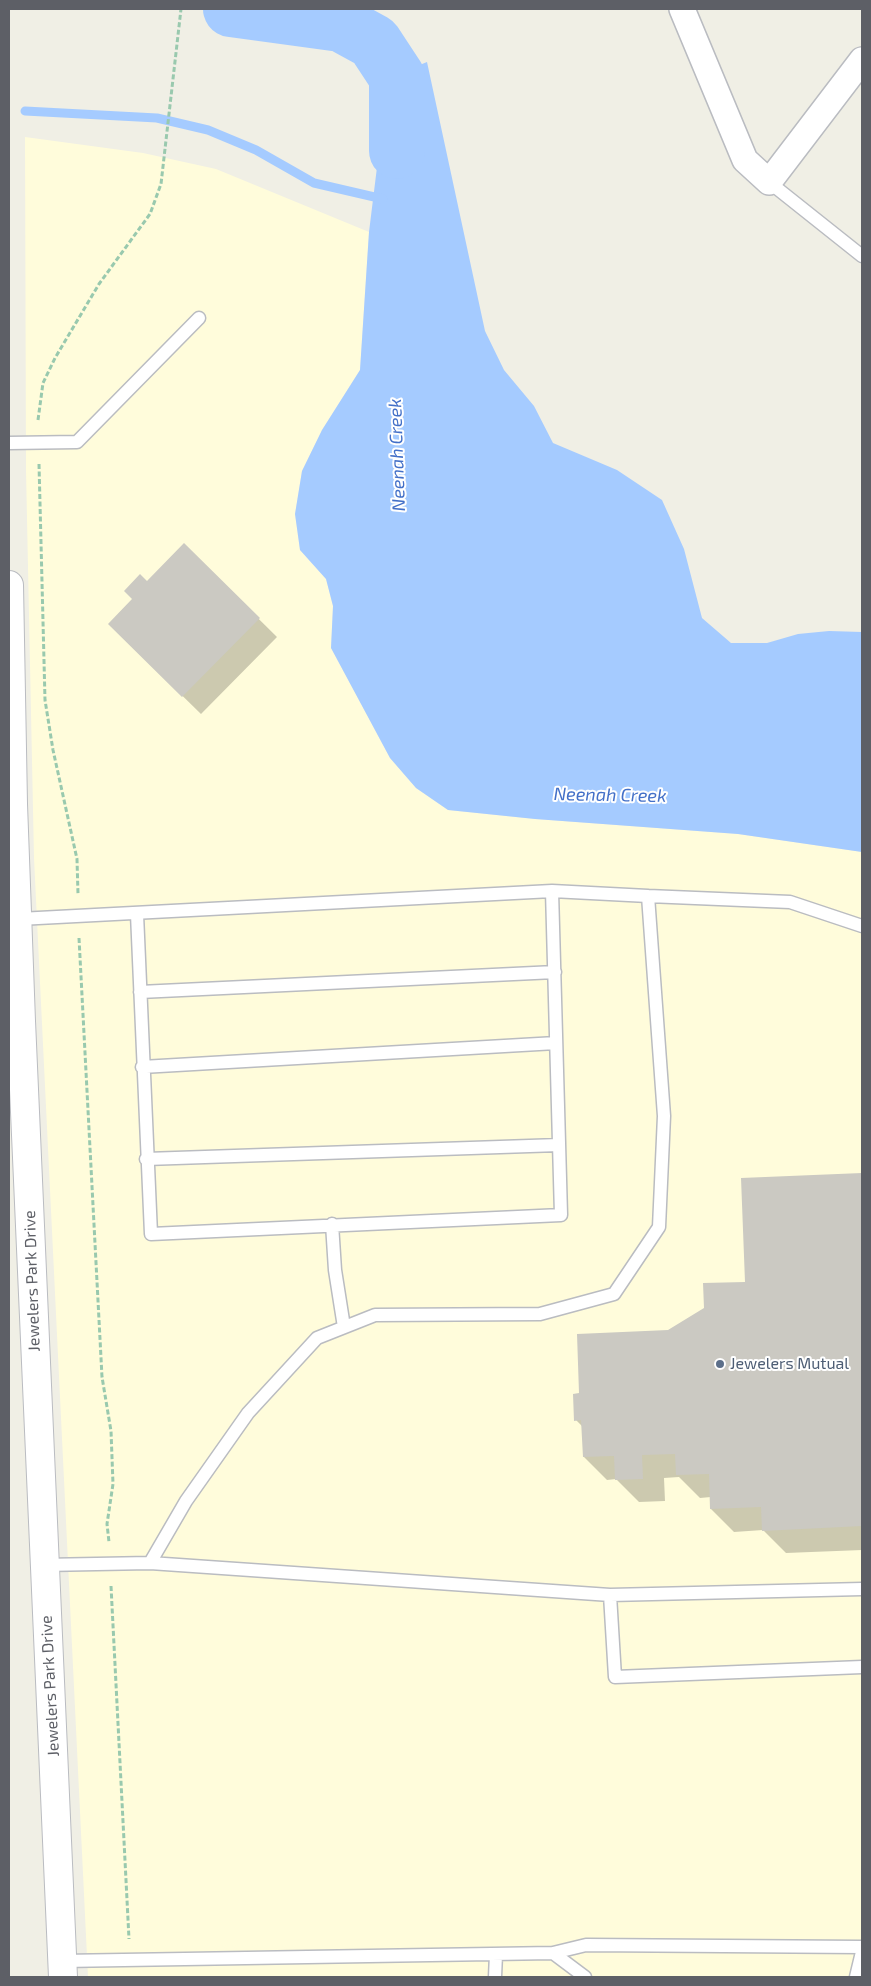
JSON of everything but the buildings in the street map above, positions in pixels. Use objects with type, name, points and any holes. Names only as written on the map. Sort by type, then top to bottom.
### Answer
[{"type":"street","points":[[682,9],[745,160],[769,182],[862,60]]},
{"type":"street","name":"Jewelers Park Drive","points":[[9,585],[13,804],[62,1969]]},
{"type":"lane","points":[[769,182],[862,256]]},
{"type":"lane","points":[[9,443],[77,442],[199,318]]},
{"type":"lane","points":[[137,914],[146,1160],[151,1234],[332,1224],[561,1215],[552,891]]},
{"type":"lane","points":[[19,919],[552,891],[790,902],[862,926]]},
{"type":"lane","points":[[150,1563],[186,1501],[248,1412],[317,1338],[375,1315],[540,1314],[614,1294],[659,1227],[664,1116],[648,896]]},
{"type":"lane","points":[[140,992],[555,972]]},
{"type":"lane","points":[[142,1067],[556,1044]]},
{"type":"lane","points":[[146,1160],[559,1144]]},
{"type":"lane","points":[[332,1224],[344,1327]]},
{"type":"lane","points":[[44,1564],[150,1563],[610,1596],[862,1589]]},
{"type":"lane","points":[[610,1596],[615,1677],[862,1667]]},
{"type":"lane","points":[[62,1969],[130,1961],[553,1953],[586,1945],[862,1948]]},
{"type":"lane","points":[[856,1977],[862,1952]]},
{"type":"lane","points":[[553,1953],[585,1977]]},
{"type":"lane","points":[[495,1977],[496,1954]]},
{"type":"path","points":[[130,1961],[107,1524],[113,1484],[111,1431],[102,1377],[77,860],[53,750],[45,700],[38,412],[43,383],[55,358],[99,284],[150,214],[161,184],[181,9]]},
{"type":"shaded area","points":[[25,137],[143,153],[216,169],[369,232],[360,370],[322,430],[302,471],[295,514],[300,550],[326,579],[333,606],[331,648],[390,758],[416,788],[448,810],[535,819],[738,834],[862,852],[862,1977],[88,1977],[34,858],[26,470]]},
{"type":"water","points":[[427,62],[485,331],[504,370],[534,406],[553,443],[617,470],[662,500],[684,549],[702,618],[731,643],[767,643],[798,634],[829,631],[862,632],[862,852],[738,834],[535,819],[448,810],[416,788],[390,758],[331,648],[333,606],[326,579],[300,550],[295,514],[302,471],[322,430],[360,370],[369,232],[388,78]]},
{"type":"waterway","name":"Neenah Creek","points":[[231,9],[341,24],[374,42],[397,77],[397,151]]},
{"type":"waterway","points":[[25,111],[157,118],[208,130],[256,150],[314,183],[383,199]]},
{"type":"place","name":"Jewelers Mutual","points":[[720,1364]]}]
